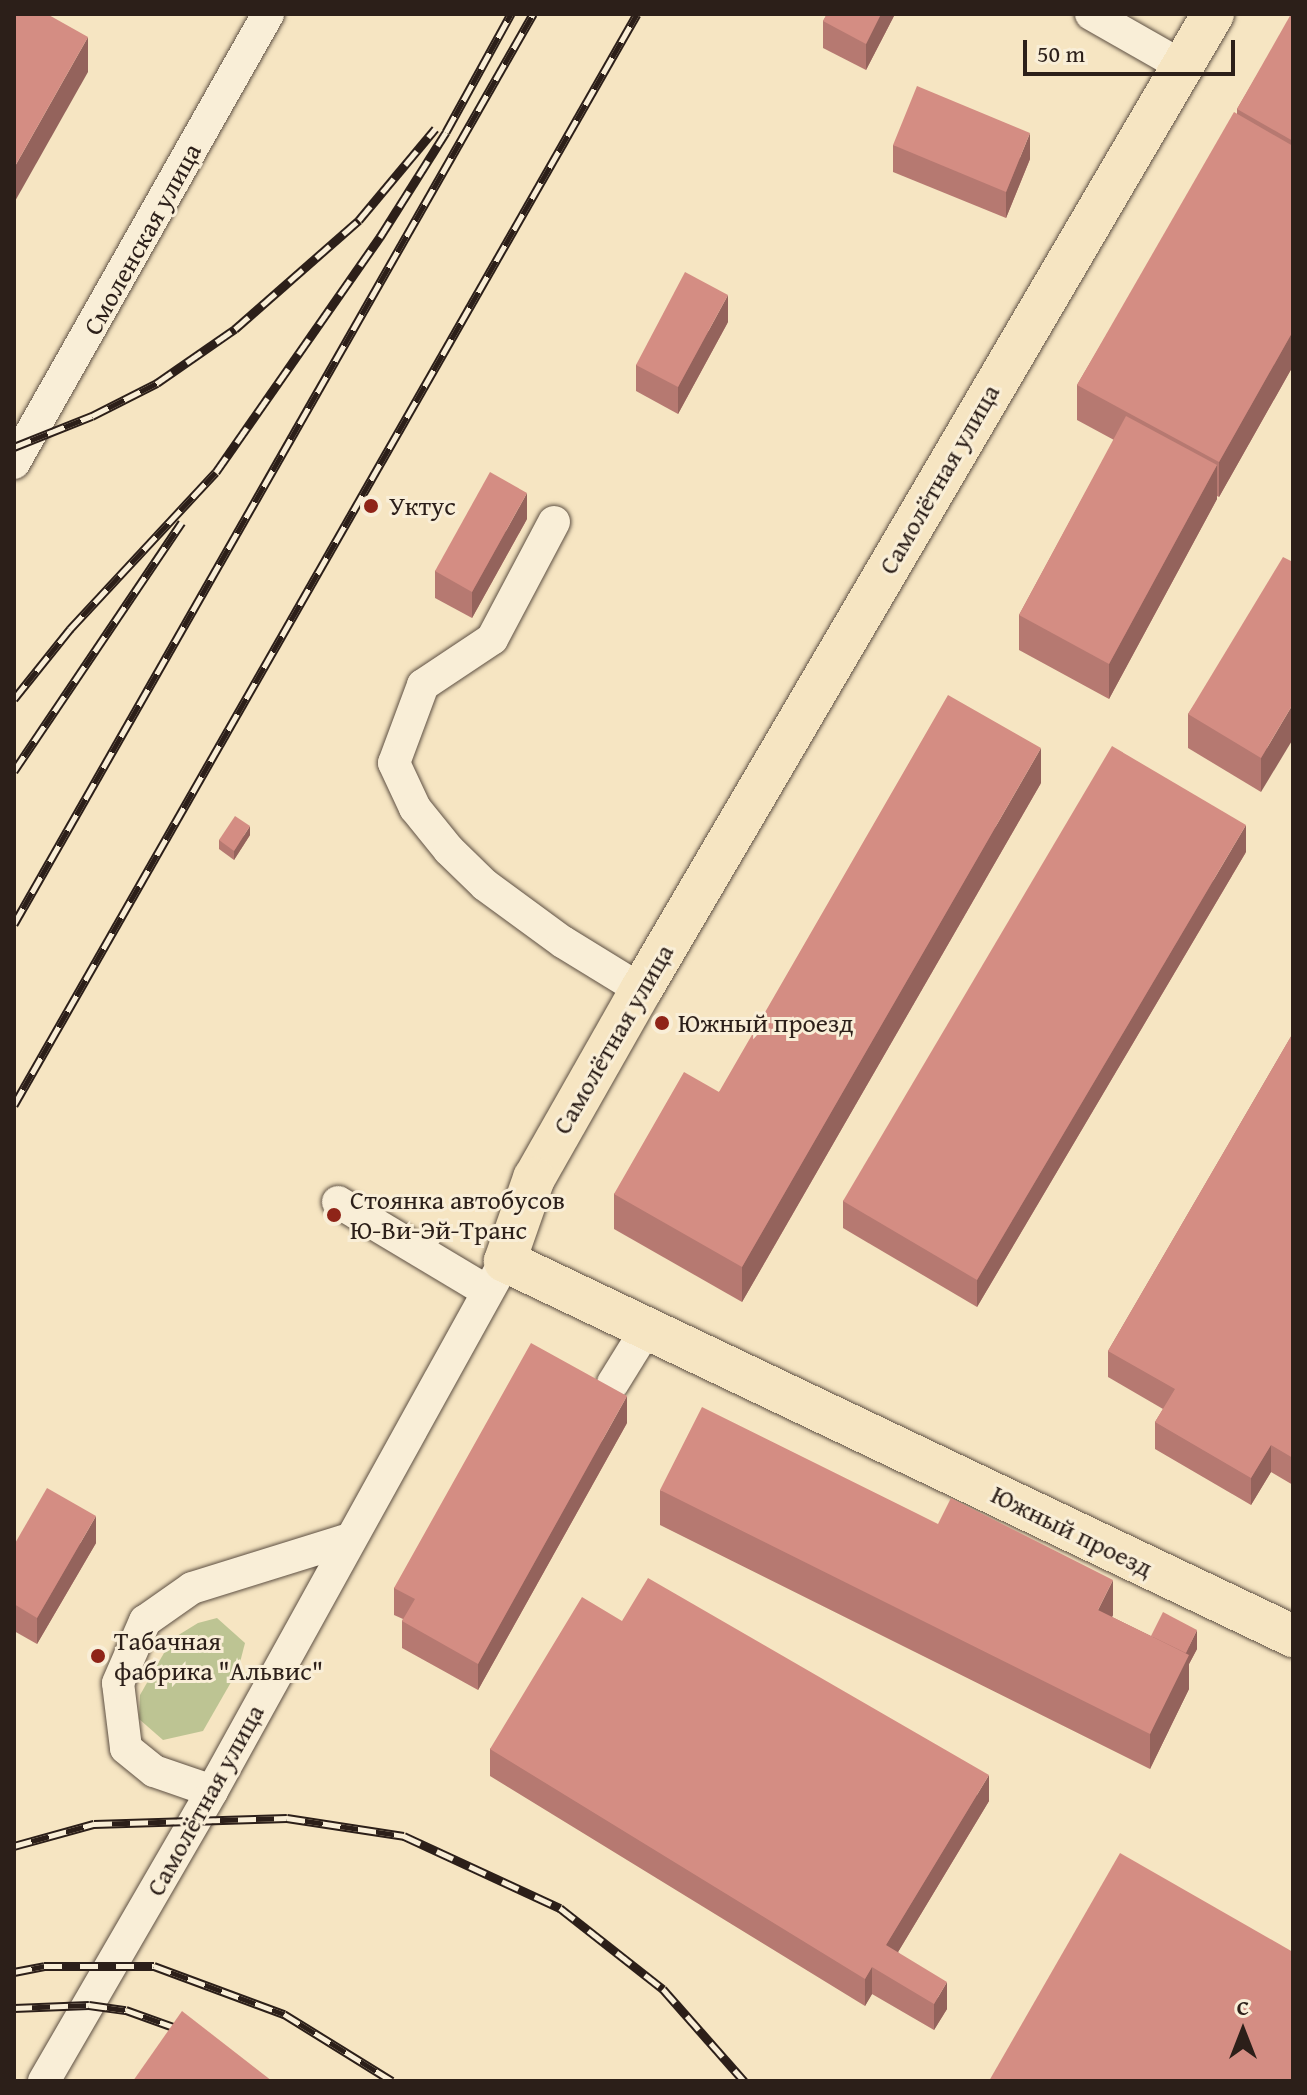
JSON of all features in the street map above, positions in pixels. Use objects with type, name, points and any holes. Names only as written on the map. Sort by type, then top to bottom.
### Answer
[{"type":"main road","name":"Самолётная улица","points":[[496,1276],[534,1178],[1213,14]]},
{"type":"main road","name":"Южный проезд","points":[[496,1276],[647,1328],[1293,1636]]},
{"type":"street","name":"Смоленская улица","points":[[14,463],[268,14]]},
{"type":"street","points":[[1091,14],[1182,66]]},
{"type":"street","points":[[554,522],[492,639],[423,685],[394,763],[415,808],[449,850],[485,885],[563,942],[641,990]]},
{"type":"street","points":[[338,1202],[496,1276]]},
{"type":"street","name":"Самолётная улица","points":[[44,2081],[212,1791],[496,1276]]},
{"type":"street","points":[[613,1383],[647,1328]]},
{"type":"street","points":[[212,1791],[154,1771],[126,1748],[118,1683],[145,1621],[192,1588],[349,1539]]},
{"type":"green space","points":[[217,1618],[245,1643],[238,1670],[203,1731],[163,1740],[139,1719],[140,1695],[172,1639],[198,1623]]},
{"type":"building","points":[[14,14],[47,14],[88,37],[14,168]]},
{"type":"building","points":[[827,14],[881,14],[866,44],[823,21]]},
{"type":"building","points":[[1293,14],[1293,141],[1237,109]]},
{"type":"building","points":[[917,86],[1030,133],[1006,192],[893,145]]},
{"type":"building","points":[[1234,112],[1293,146],[1293,331],[1219,462],[1077,385]]},
{"type":"building","points":[[685,272],[728,295],[678,387],[636,365]]},
{"type":"building","points":[[1126,416],[1217,465],[1109,664],[1019,615]]},
{"type":"building","points":[[490,472],[527,493],[472,592],[435,571]]},
{"type":"building","points":[[1283,557],[1293,562],[1293,704],[1261,758],[1188,714]]},
{"type":"building","points":[[948,695],[1041,748],[742,1267],[614,1194],[684,1072],[719,1092]]},
{"type":"building","points":[[1112,746],[1246,825],[977,1280],[843,1201]]},
{"type":"building","points":[[235,816],[250,826],[234,851],[219,840]]},
{"type":"building","points":[[1293,1033],[1293,1458],[1271,1445],[1251,1478],[1155,1422],[1175,1389],[1108,1351]]},
{"type":"building","points":[[531,1343],[627,1396],[478,1664],[402,1621],[415,1599],[394,1588]]},
{"type":"building","points":[[702,1407],[938,1524],[951,1498],[1113,1580],[1098,1610],[1189,1655],[1150,1734],[660,1490]]},
{"type":"building","points":[[47,1488],[96,1516],[37,1618],[14,1604],[14,1545]]},
{"type":"building","points":[[648,1578],[989,1775],[886,1945],[947,1982],[934,2004],[872,1967],[865,1979],[490,1749],[582,1597],[622,1621]]},
{"type":"building","points":[[1163,1612],[1197,1630],[1186,1653],[1151,1636]]},
{"type":"building","points":[[1120,1853],[1293,1952],[1293,2081],[989,2081]]},
{"type":"building","points":[[182,2011],[272,2081],[133,2081]]},
{"type":"railway","points":[[14,699],[70,629],[216,472],[380,237],[446,132],[511,14]]},
{"type":"railway","points":[[14,924],[533,14]]},
{"type":"railway","points":[[14,1105],[637,14]]},
{"type":"railway","points":[[14,447],[92,416],[157,383],[235,329],[359,220],[435,129]]},
{"type":"railway","points":[[14,771],[182,522]]},
{"type":"railway","points":[[14,1846],[94,1824],[287,1818],[404,1836],[560,1908],[663,1989],[744,2081]]},
{"type":"railway","points":[[14,1972],[44,1966],[154,1966],[284,2014],[392,2081]]},
{"type":"railway","points":[[14,2008],[89,2005],[126,2010],[193,2034]]},
{"type":"place","name":"Уктус","points":[[371,506]]},
{"type":"place","name":"Южный проезд","points":[[662,1023]]},
{"type":"place","name":"Стоянка автобусов Ю-Ви-Эй-Транс","points":[[334,1215]]},
{"type":"place","name":"Табачная фабрика \"Альвис\"","points":[[98,1656]]}]
